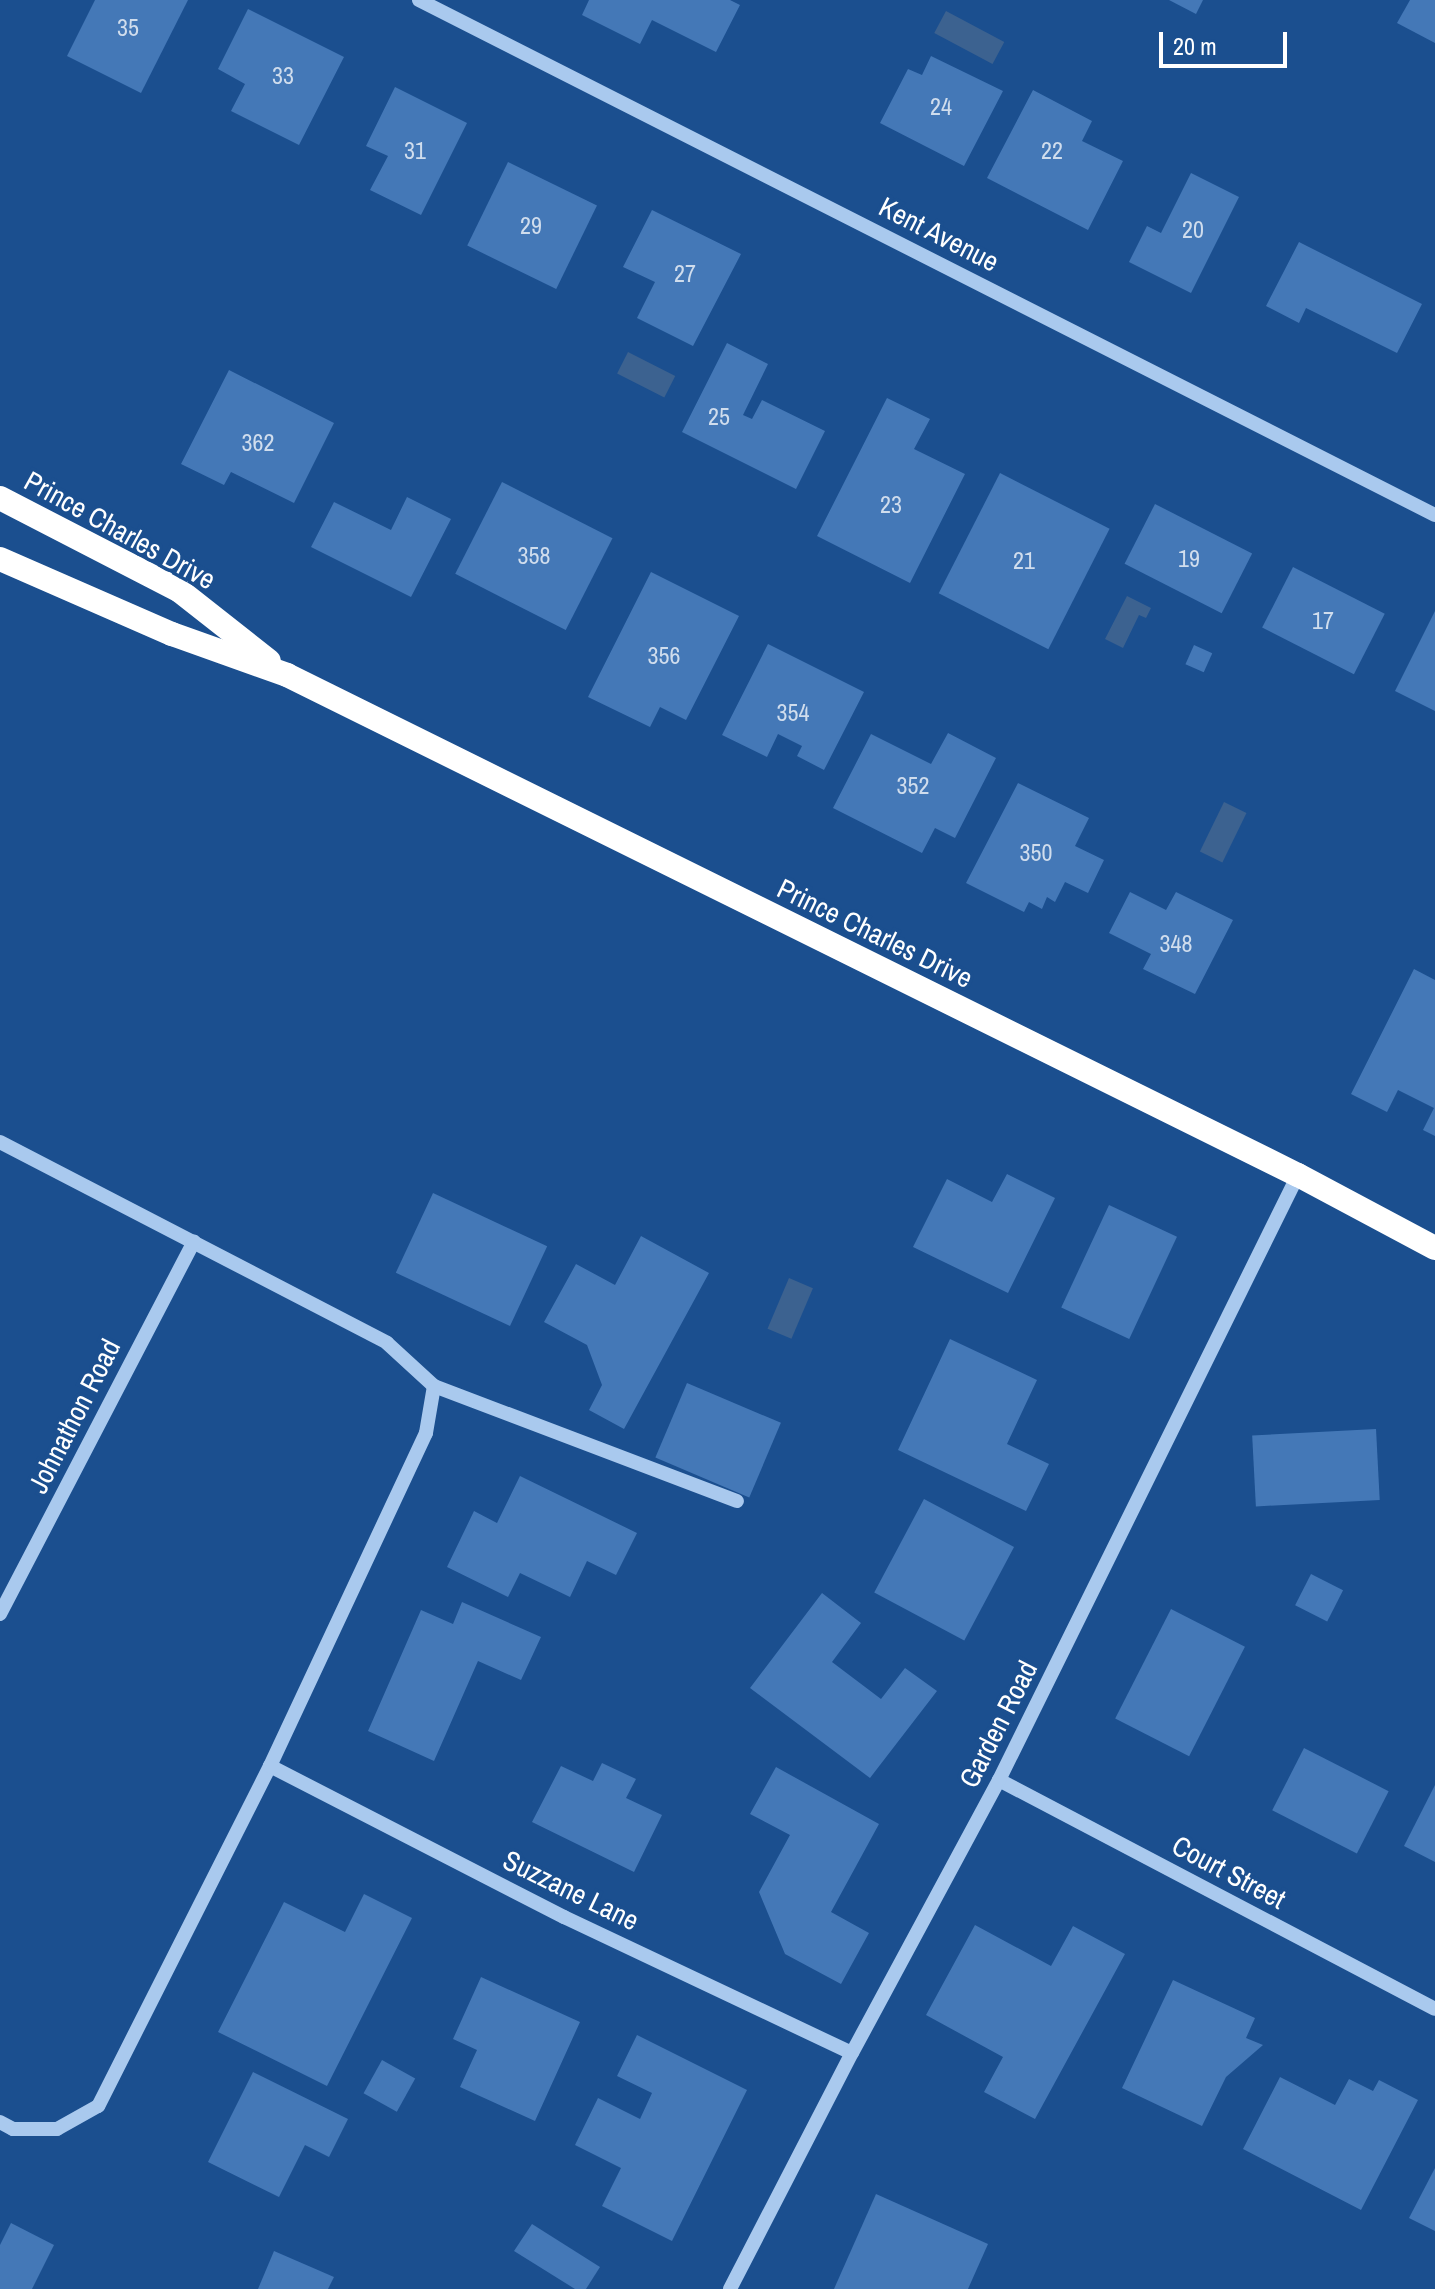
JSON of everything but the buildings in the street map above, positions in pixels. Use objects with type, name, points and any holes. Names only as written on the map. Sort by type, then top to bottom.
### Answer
[{"type":"highway","name":"Prince Charles Drive","points":[[0,498],[180,591],[287,675]]},
{"type":"highway","name":"Prince Charles Drive","points":[[0,559],[172,634],[287,675],[1298,1175],[1435,1248]]},
{"type":"street","name":"Kent Avenue","points":[[419,0],[1435,515]]},
{"type":"street","points":[[0,1142],[387,1343],[434,1386],[737,1501]]},
{"type":"street","name":"Garden Road","points":[[730,2289],[852,2053],[999,1780],[1298,1175]]},
{"type":"street","name":"Johnathon Road","points":[[0,1614],[194,1241]]},
{"type":"street","points":[[0,2122],[13,2129],[57,2129],[98,2106],[270,1766],[426,1433],[434,1386]]},
{"type":"street","name":"Suzzane Lane","points":[[270,1766],[564,1917],[852,2053]]},
{"type":"street","name":"Court Street","points":[[999,1780],[1435,2009]]},
{"type":"water","points":[[946,11],[1004,42],[993,64],[934,33]]},
{"type":"water","points":[[628,352],[675,376],[664,397],[617,373]]},
{"type":"water","points":[[1127,596],[1151,608],[1146,618],[1139,615],[1123,648],[1105,639]]},
{"type":"water","points":[[1224,802],[1246,813],[1222,862],[1200,851]]},
{"type":"water","points":[[789,1278],[813,1288],[791,1339],[768,1329]]}]
